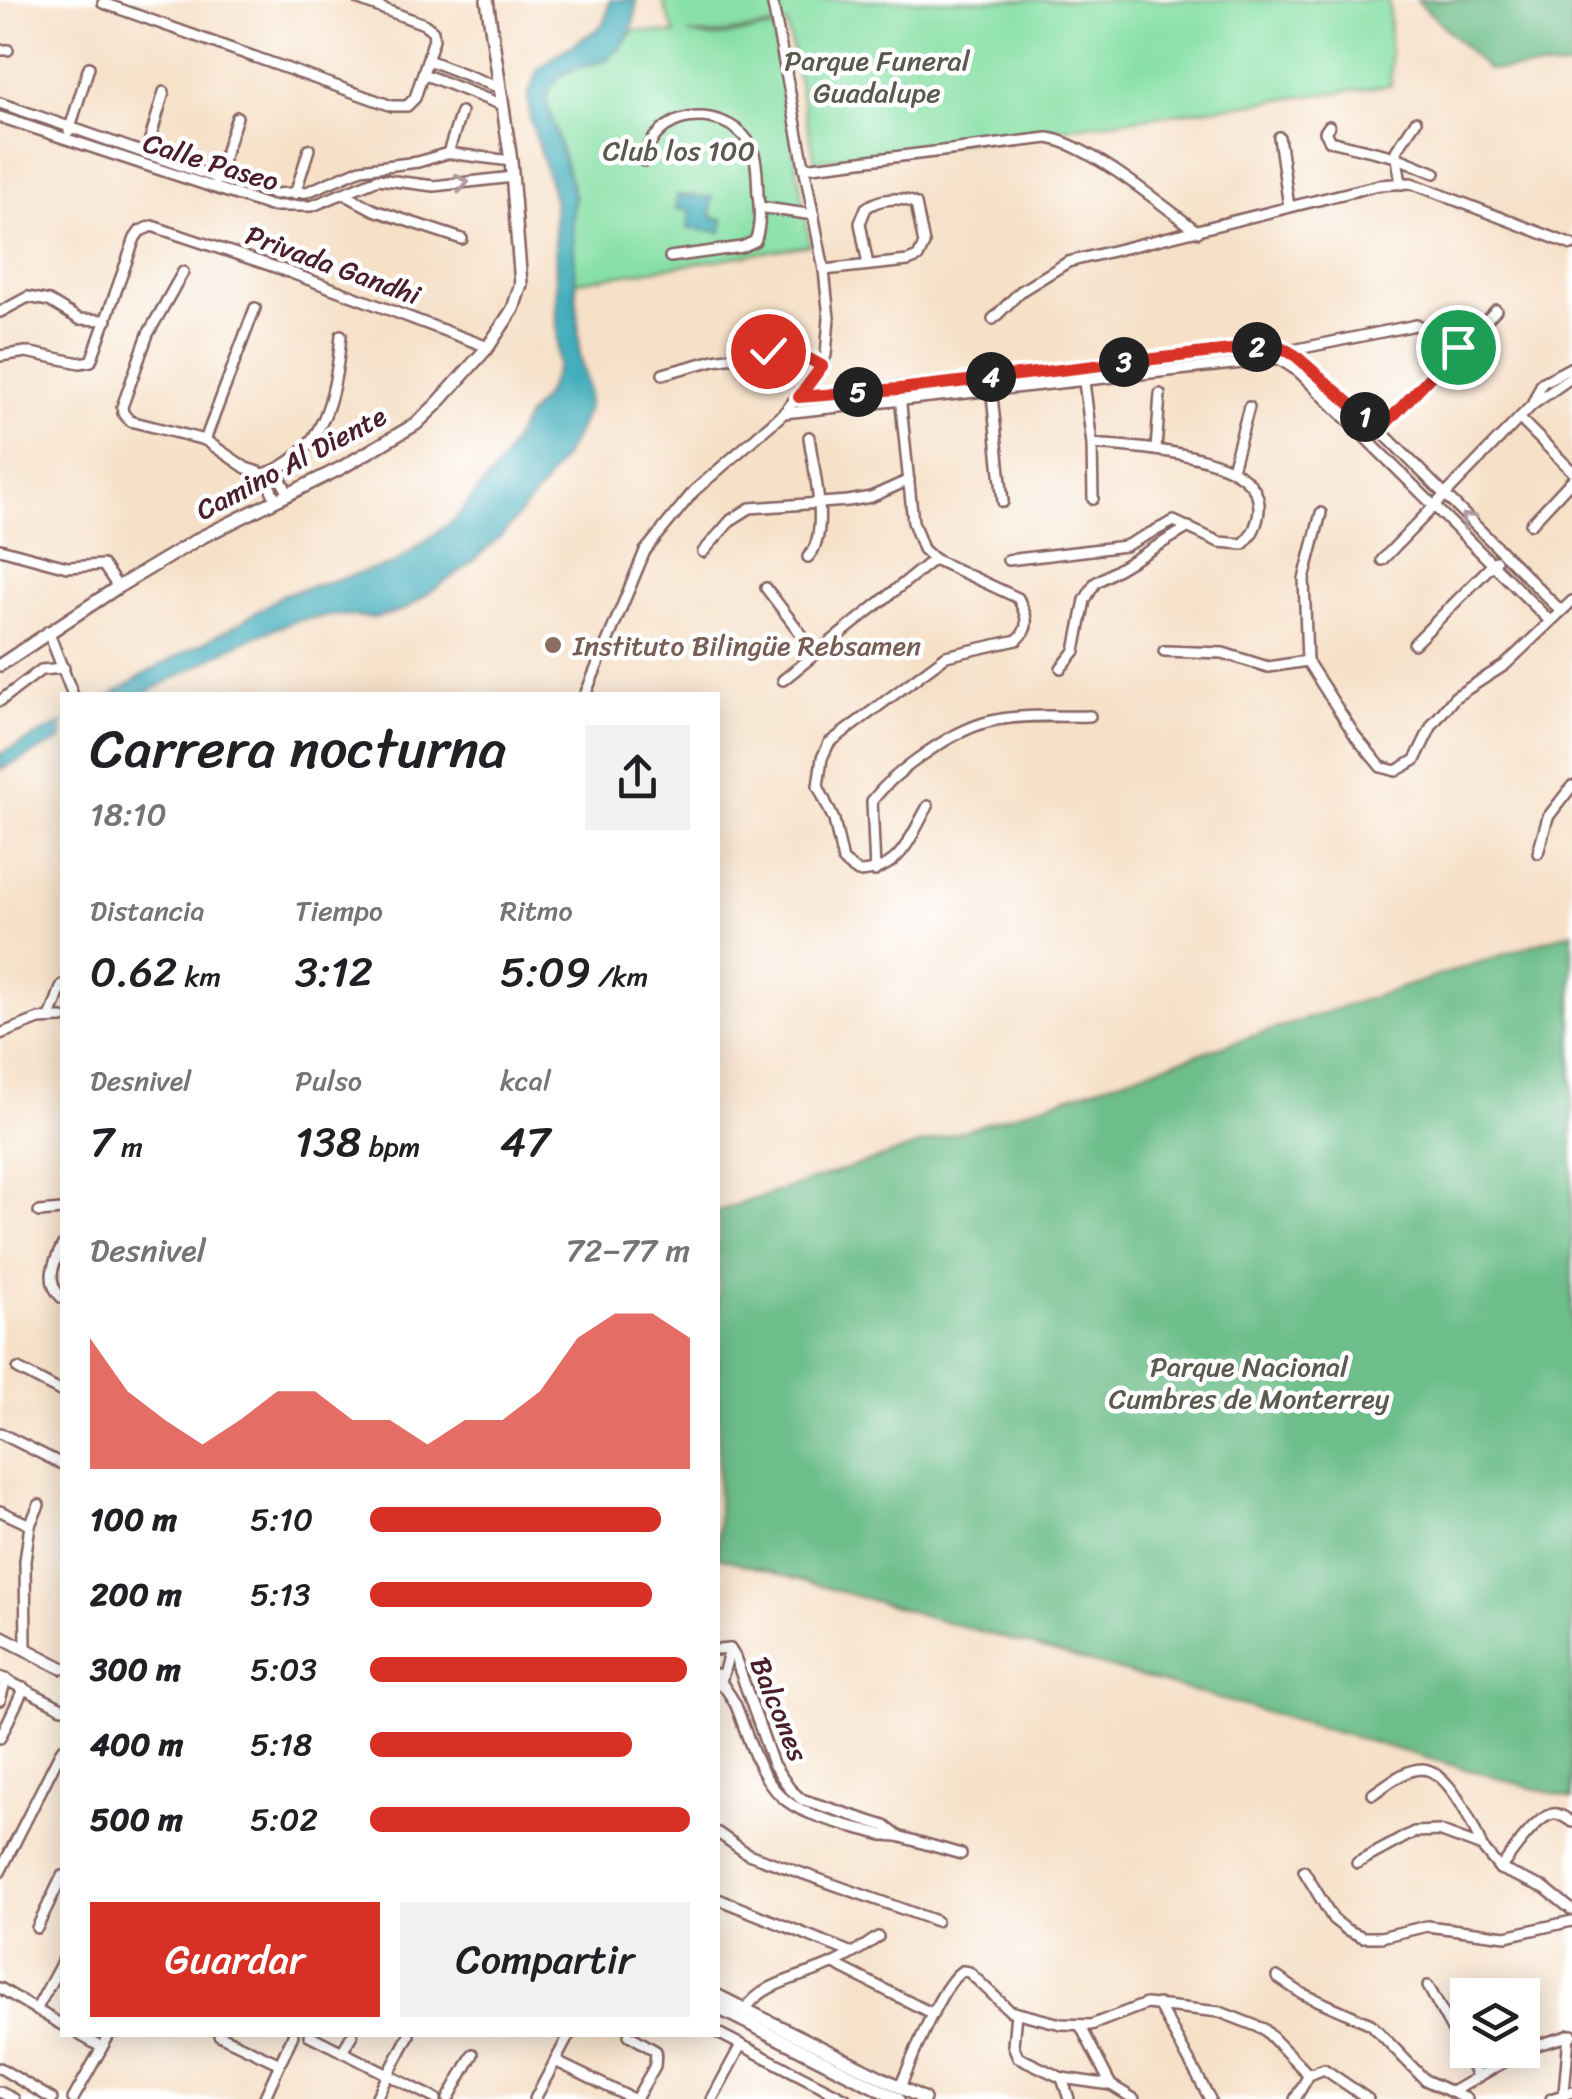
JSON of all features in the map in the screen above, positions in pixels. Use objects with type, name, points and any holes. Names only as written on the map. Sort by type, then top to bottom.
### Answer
[{"type":"street","points":[[103,3],[119,4],[392,106],[407,106],[423,74],[434,34],[430,27],[359,0]]},
{"type":"street","name":"Camino Al Diente","points":[[0,665],[210,532],[416,424],[488,347],[512,309],[521,284],[513,177],[487,0]]},
{"type":"street","points":[[586,692],[655,536],[694,491],[784,414],[822,366],[828,342],[824,270],[772,0]]},
{"type":"street","points":[[428,60],[500,88]]},
{"type":"street","points":[[66,139],[90,67]]},
{"type":"street","points":[[423,74],[502,105]]},
{"type":"street","points":[[146,152],[164,92]]},
{"type":"street","points":[[3,104],[146,152],[216,184],[275,194],[295,194],[334,184],[361,169],[409,164],[448,153],[511,161]]},
{"type":"street","points":[[448,153],[461,112]]},
{"type":"street","name":"Calle Paseo","points":[[0,117],[216,184],[260,205],[297,208],[345,195],[378,180],[450,186],[513,177]]},
{"type":"street","points":[[216,184],[237,117]]},
{"type":"street","points":[[644,161],[651,138],[684,117],[702,117],[724,124],[750,144],[759,207],[758,236],[749,246],[670,257]]},
{"type":"street","points":[[1401,184],[1396,157],[1402,139],[1416,121]]},
{"type":"street","points":[[1329,126],[1325,132],[1330,141],[1396,157],[1436,174]]},
{"type":"street","points":[[1280,137],[1289,207]]},
{"type":"street","points":[[804,168],[1048,138],[1082,150],[1198,232]]},
{"type":"street","points":[[295,194],[309,149]]},
{"type":"street","points":[[409,164],[411,182]]},
{"type":"street","points":[[334,184],[345,195],[374,210],[462,239]]},
{"type":"street","points":[[993,318],[1032,283],[1068,262],[1362,188],[1410,184],[1572,245]]},
{"type":"street","points":[[824,270],[868,265],[908,260],[921,254],[924,244],[920,210],[912,201],[875,202],[862,212],[860,224],[868,265]]},
{"type":"street","points":[[759,207],[814,215]]},
{"type":"street","name":"Privada Gandhi","points":[[107,320],[134,238],[146,227],[163,228],[488,347]]},
{"type":"street","points":[[183,272],[148,334],[122,406],[123,413],[130,421],[205,440],[246,468],[264,474],[282,497]]},
{"type":"street","points":[[0,312],[28,297],[49,302],[79,319],[107,320],[95,356],[87,363],[42,354],[0,356]]},
{"type":"street","points":[[205,440],[255,308]]},
{"type":"street","points":[[1370,441],[1496,310]]},
{"type":"street","points":[[784,414],[990,378],[1264,346],[1288,350],[1416,325],[1440,332]]},
{"type":"street","points":[[264,474],[290,463],[317,434],[332,396],[342,336]]},
{"type":"street","points":[[663,374],[714,360],[780,349],[793,350],[822,366]]},
{"type":"street","points":[[799,397],[992,390],[1278,359],[1288,350]]},
{"type":"street","points":[[1288,350],[1380,430],[1562,612]]},
{"type":"street","points":[[1278,359],[1299,372],[1550,621]]},
{"type":"street","points":[[1082,367],[1094,499]]},
{"type":"street","points":[[1532,405],[1542,383],[1572,367]]},
{"type":"street","points":[[990,378],[1003,502]]},
{"type":"street","points":[[1382,560],[1532,405],[1572,378]]},
{"type":"street","points":[[900,394],[916,533],[923,549],[934,559],[1018,598],[1027,624],[1021,637],[1010,643],[946,656],[826,748],[818,786],[834,820],[840,855],[858,872],[875,871],[894,863],[928,806]]},
{"type":"street","points":[[1156,450],[1160,394]]},
{"type":"street","points":[[1232,468],[1249,408]]},
{"type":"street","points":[[1520,418],[1572,471]]},
{"type":"street","points":[[808,558],[819,540],[810,436]]},
{"type":"street","points":[[1008,560],[1125,546],[1174,521],[1227,545],[1248,540],[1259,511],[1257,495],[1243,474],[1156,450],[1092,444]]},
{"type":"street","points":[[276,470],[282,497]]},
{"type":"street","points":[[702,552],[732,520],[750,508],[871,497],[909,480]]},
{"type":"street","points":[[1531,524],[1572,480]]},
{"type":"street","points":[[1321,513],[1304,579],[1306,662],[1356,736],[1381,767],[1389,771],[1408,767],[1444,708],[1505,665],[1572,600]]},
{"type":"street","points":[[1061,668],[1075,652],[1085,600],[1095,583],[1190,528]]},
{"type":"street","points":[[0,549],[67,567],[102,565],[118,587]]},
{"type":"street","points":[[1414,644],[1503,554]]},
{"type":"street","points":[[783,680],[934,559]]},
{"type":"street","points":[[766,588],[815,652]]},
{"type":"street","points":[[48,632],[72,692]]},
{"type":"street","points":[[1164,651],[1223,653],[1268,667],[1306,662]]},
{"type":"street","points":[[0,701],[41,670],[64,668]]},
{"type":"street","points":[[875,871],[872,801],[893,779],[934,748],[994,720],[1090,716]]},
{"type":"street","points":[[1538,853],[1548,817],[1572,786]]},
{"type":"street","points":[[0,1034],[27,1022],[57,1018]]},
{"type":"street","points":[[39,1212],[60,1210]]},
{"type":"street","points":[[60,1251],[52,1282],[60,1295]]},
{"type":"street","points":[[18,1369],[60,1391]]},
{"type":"street","points":[[0,1433],[60,1463]]},
{"type":"street","points":[[26,1647],[24,1562],[30,1526],[39,1506]]},
{"type":"street","points":[[0,1511],[30,1526]]},
{"type":"street","points":[[0,1636],[60,1667]]},
{"type":"street","points":[[720,1675],[724,1649]]},
{"type":"street","name":"Balcones","points":[[724,1649],[773,1764],[790,1789],[802,1799],[885,1826],[898,1836]]},
{"type":"street","points":[[0,1700],[3,1678],[60,1707]]},
{"type":"street","name":"Balcones","points":[[720,1682],[733,1699],[763,1770],[790,1804],[883,1835],[960,1854]]},
{"type":"street","points":[[0,1738],[24,1688]]},
{"type":"street","points":[[0,1872],[60,1754]]},
{"type":"street","points":[[1373,1794],[1412,1771],[1433,1772],[1447,1784],[1471,1819],[1482,1847],[1500,1870],[1545,1888],[1572,1910]]},
{"type":"street","points":[[1500,1870],[1536,1824],[1547,1816],[1557,1814],[1572,1822]]},
{"type":"street","points":[[1357,1863],[1414,1832],[1425,1830],[1439,1831],[1482,1847]]},
{"type":"street","points":[[720,1835],[748,1854],[936,1921]]},
{"type":"street","points":[[0,1843],[12,1850]]},
{"type":"street","points":[[1304,1871],[1332,1919],[1363,1937],[1427,1926],[1506,1936],[1572,1922]]},
{"type":"street","points":[[37,1928],[60,1880]]},
{"type":"street","points":[[720,1900],[852,1953]]},
{"type":"street","points":[[744,2010],[766,1989],[834,1964],[878,1937]]},
{"type":"street","points":[[834,1964],[933,2014]]},
{"type":"street","points":[[36,2010],[60,1966]]},
{"type":"street","points":[[899,2093],[933,2014],[962,1971],[1016,2014],[1080,2024],[1104,2020],[1140,2005],[1220,2012],[1250,2022],[1275,2038],[1309,2075]]},
{"type":"street","points":[[1277,1977],[1300,1993],[1371,2024],[1425,2080],[1467,2099]]},
{"type":"street","points":[[1428,1986],[1476,2075]]},
{"type":"street","points":[[0,1988],[60,2024]]},
{"type":"street","points":[[720,1997],[899,2093]]},
{"type":"street","points":[[1158,2004],[1210,2099]]},
{"type":"street","points":[[720,2009],[899,2093],[924,2099]]},
{"type":"street","points":[[1016,2014],[1013,2046],[1018,2057],[1062,2078],[1112,2085],[1134,2099]]},
{"type":"street","points":[[1080,2024],[1112,2085]]},
{"type":"street","points":[[720,2034],[846,2099]]},
{"type":"street","points":[[1452,2092],[1530,2047],[1570,2036],[1568,2092],[1551,2099]]},
{"type":"street","points":[[83,2037],[102,2048]]},
{"type":"street","points":[[73,2099],[109,2037]]},
{"type":"street","points":[[224,2037],[280,2064]]},
{"type":"street","points":[[264,2099],[293,2037]]},
{"type":"street","points":[[313,2037],[436,2099]]},
{"type":"street","points":[[342,2052],[351,2037]]},
{"type":"street","points":[[376,2098],[408,2037]]},
{"type":"street","points":[[535,2099],[568,2037]]},
{"type":"street","points":[[555,2061],[634,2099],[657,2058],[650,2045],[632,2037]]},
{"type":"street","points":[[712,2099],[741,2045]]},
{"type":"street","points":[[448,2099],[473,2054]]},
{"type":"street","points":[[0,2068],[52,2099]]},
{"type":"street","points":[[1294,2099],[1309,2075],[1319,2069],[1329,2070],[1368,2099]]},
{"type":"street","points":[[1062,2078],[1069,2099]]},
{"type":"street","points":[[0,2092],[14,2099]]},
{"type":"green space","name":"Parque Funeral Guadalupe","points":[[662,0],[1389,0],[1391,85],[815,161],[787,24],[712,35],[688,34],[711,38],[774,28],[810,245],[575,282],[575,198],[546,99],[560,76],[608,57],[634,30],[675,34]]},
{"type":"green space","points":[[1417,0],[1572,0],[1572,68],[1488,70]]},
{"type":"green space","name":"Parque Nacional Cumbres de Monterrey","points":[[1572,932],[1572,1799],[720,1558],[720,1210]]},
{"type":"water","points":[[610,0],[636,0],[631,30],[621,47],[605,59],[559,78],[546,99],[575,198],[572,214],[580,357],[588,407],[572,444],[543,486],[502,535],[465,568],[404,610],[375,618],[336,615],[294,621],[242,642],[149,692],[117,692],[284,594],[393,564],[454,520],[500,465],[525,419],[545,395],[558,366],[554,198],[530,118],[528,97],[537,71],[599,28]]},
{"type":"water","points":[[677,195],[712,197],[711,217],[723,219],[722,232],[688,229],[690,211],[676,209]]},
{"type":"water","points":[[60,724],[60,741],[0,770],[0,754]]},
{"type":"place","name":"Instituto Bilingüe Rebsamen","points":[[553,645]]},
{"type":"route","points":[[768,351],[793,350],[822,366],[799,397],[1281,347],[1380,430],[1458,347]]},
{"type":"park label","name":"Club los 100","points":[[679,150]]}]
